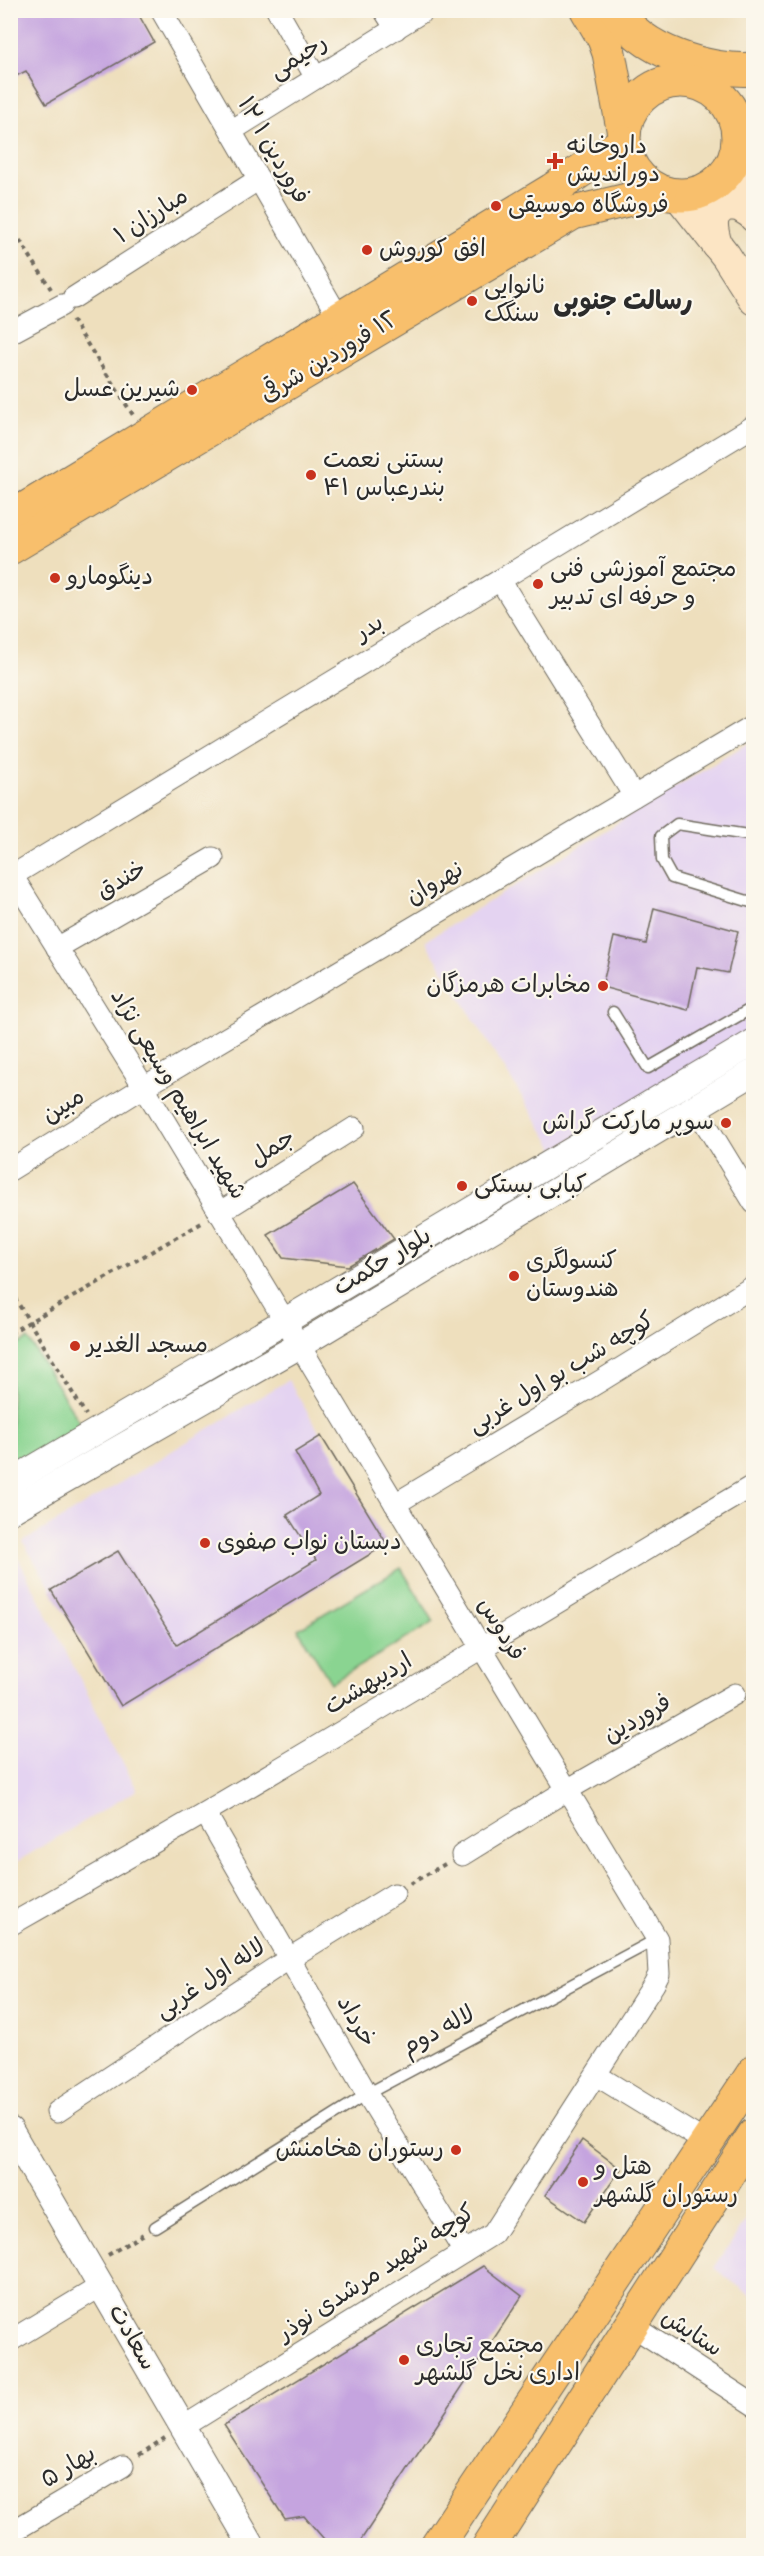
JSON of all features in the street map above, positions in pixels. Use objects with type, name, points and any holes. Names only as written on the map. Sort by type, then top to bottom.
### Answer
[{"type":"main road","points":[[587,10],[604,39],[609,54],[625,152],[632,169],[644,182],[669,193],[695,194],[711,187],[725,176],[742,146]]},
{"type":"main road","points":[[619,15],[638,36],[679,57],[706,66],[737,71],[753,69]]},
{"type":"main road","points":[[624,138],[628,115],[638,100],[653,88],[671,81],[690,81],[707,87],[723,98],[733,113],[742,146],[753,215]]},
{"type":"main road","name":"١٢ فروردین شرقی","points":[[10,548],[562,201],[624,138]]},
{"type":"main road","points":[[669,193],[717,245],[753,300]]},
{"type":"main road","name":"١٢ فروردین شرقی","points":[[10,518],[339,318],[562,201],[669,193]]},
{"type":"main road","points":[[717,245],[712,220],[716,213],[728,205],[739,206],[753,215]]},
{"type":"main road","points":[[437,2546],[753,2072]]},
{"type":"main road","points":[[489,2546],[753,2135]]},
{"type":"street","name":"۱۲ فروردین ۱","points":[[161,10],[339,318]]},
{"type":"street","points":[[277,10],[316,78]]},
{"type":"street","points":[[384,10],[396,29]]},
{"type":"street","name":"رحیمی","points":[[231,131],[425,10]]},
{"type":"street","name":"مبارزان ۱","points":[[10,333],[67,302],[259,179]]},
{"type":"street","name":"بدر","points":[[11,875],[753,426]]},
{"type":"street","points":[[500,580],[634,796]]},
{"type":"street","name":"نهروان","points":[[144,1087],[753,725]]},
{"type":"street","name":"خندق","points":[[57,948],[213,858]]},
{"type":"street","name":"شهید ابراهیم وسیعی نژاد","points":[[11,875],[144,1087],[300,1345]]},
{"type":"street","name":"بلوار حکمت","points":[[10,1482],[753,1042]]},
{"type":"street","name":"بلوار حکمت","points":[[10,1511],[300,1345],[753,1072]]},
{"type":"street","name":"مبین","points":[[10,1170],[144,1087]]},
{"type":"street","points":[[696,1108],[753,1203]]},
{"type":"street","name":"جمل","points":[[219,1213],[354,1128]]},
{"type":"street","name":"کوچه شب بو اول غربی","points":[[395,1504],[753,1286]]},
{"type":"street","name":"فردوس","points":[[300,1345],[657,1940]]},
{"type":"street","name":"اردیبهشت","points":[[10,1925],[206,1814],[480,1647],[753,1485]]},
{"type":"street","name":"فروردین","points":[[567,1790],[735,1694]]},
{"type":"street","points":[[462,1855],[567,1790]]},
{"type":"street","name":"خرداد","points":[[206,1814],[367,2094],[464,2252]]},
{"type":"street","name":"لاله اول غربی","points":[[57,2112],[290,1958],[394,1894]]},
{"type":"street","name":"کوچه شهید مرشدی نوذر","points":[[183,2427],[493,2234],[658,1974],[657,1940]]},
{"type":"street","points":[[596,2074],[706,2143]]},
{"type":"street","name":"سعادت","points":[[12,2136],[252,2546]]},
{"type":"street","points":[[10,2341],[95,2276]]},
{"type":"street","name":"ستایش","points":[[631,2325],[753,2405]]},
{"type":"street","name":"بهار ۵","points":[[10,2533],[123,2466]]},
{"type":"lane","points":[[753,836],[677,824],[661,836],[662,860],[672,878],[753,903]]},
{"type":"lane","points":[[613,1012],[648,1068],[753,1007]]},
{"type":"lane","name":"لاله دوم","points":[[155,2227],[367,2094],[657,1940]]},
{"type":"path","points":[[10,225],[67,302],[146,435]]},
{"type":"path","points":[[10,1333],[219,1213]]},
{"type":"path","points":[[10,1290],[96,1431]]},
{"type":"path","points":[[394,1894],[462,1855]]},
{"type":"path","points":[[95,2276],[155,2227]]},
{"type":"path","points":[[123,2466],[183,2427]]},
{"type":"shaded area","name":"مخابرات هرمزگان","points":[[753,740],[753,1030],[555,1150],[425,941]]},
{"type":"shaded area","name":"دبستان نواب صفوی","points":[[288,1380],[387,1544],[121,1706],[23,1542]]},
{"type":"shaded area","points":[[17,1556],[137,1790],[11,1865],[10,1560]]},
{"type":"shaded area","points":[[753,2210],[753,2297],[714,2268]]},
{"type":"green space","points":[[28,1339],[84,1429],[11,1473],[11,1349]]},
{"type":"green space","points":[[401,1568],[434,1622],[331,1683],[298,1629]]},
{"type":"building","points":[[10,10],[136,10],[154,42],[46,104],[26,71],[10,79]]},
{"type":"building","points":[[654,908],[738,931],[728,973],[697,967],[688,1010],[602,987],[614,937],[646,944]]},
{"type":"building","points":[[353,1184],[394,1239],[348,1266],[283,1258],[268,1235]]},
{"type":"building","name":"دبستان نواب صفوی","points":[[321,1436],[387,1544],[121,1706],[51,1590],[118,1551],[177,1645],[316,1560],[287,1515],[319,1495],[295,1452]]},
{"type":"building","name":"هتل و رستوران گلشهر","points":[[582,2140],[621,2169],[584,2222],[545,2195]]},
{"type":"building","name":"مجتمع تجاری اداری نخل گلشهر","points":[[483,2266],[522,2296],[357,2546],[330,2546],[304,2516],[285,2519],[224,2425]]},
{"type":"place","name":"داروخانه دوراندیش","points":[[555,161]]},
{"type":"place","name":"فروشگاه موسیقی","points":[[496,206]]},
{"type":"place","name":"افق کوروش","points":[[367,250]]},
{"type":"place","name":"نانوایی سنگک","points":[[472,301]]},
{"type":"place","name":"شیرین عسل","points":[[192,390]]},
{"type":"place","name":"بستنی نعمت بندرعباس ۴۱","points":[[311,475]]},
{"type":"place","name":"دینگومارو","points":[[55,578]]},
{"type":"place","name":"مجتمع آموزشی فنی و حرفه ای تدبیر","points":[[538,584]]},
{"type":"place","name":"مخابرات هرمزگان","points":[[603,986]]},
{"type":"place","name":"سوپر مارکت گراش","points":[[726,1123]]},
{"type":"place","name":"کبابی بستکی","points":[[462,1186]]},
{"type":"place","name":"کنسولگری هندوستان","points":[[514,1276]]},
{"type":"place","name":"مسجد الغدیر","points":[[75,1346]]},
{"type":"place","name":"دبستان نواب صفوی","points":[[205,1543]]},
{"type":"place","name":"رستوران هخامنش","points":[[456,2150]]},
{"type":"place","name":"هتل و رستوران گلشهر","points":[[583,2182]]},
{"type":"place","name":"مجتمع تجاری اداری نخل گلشهر","points":[[404,2360]]},
{"type":"district","name":"رسالت جنوبی","points":[[623,303]]}]
